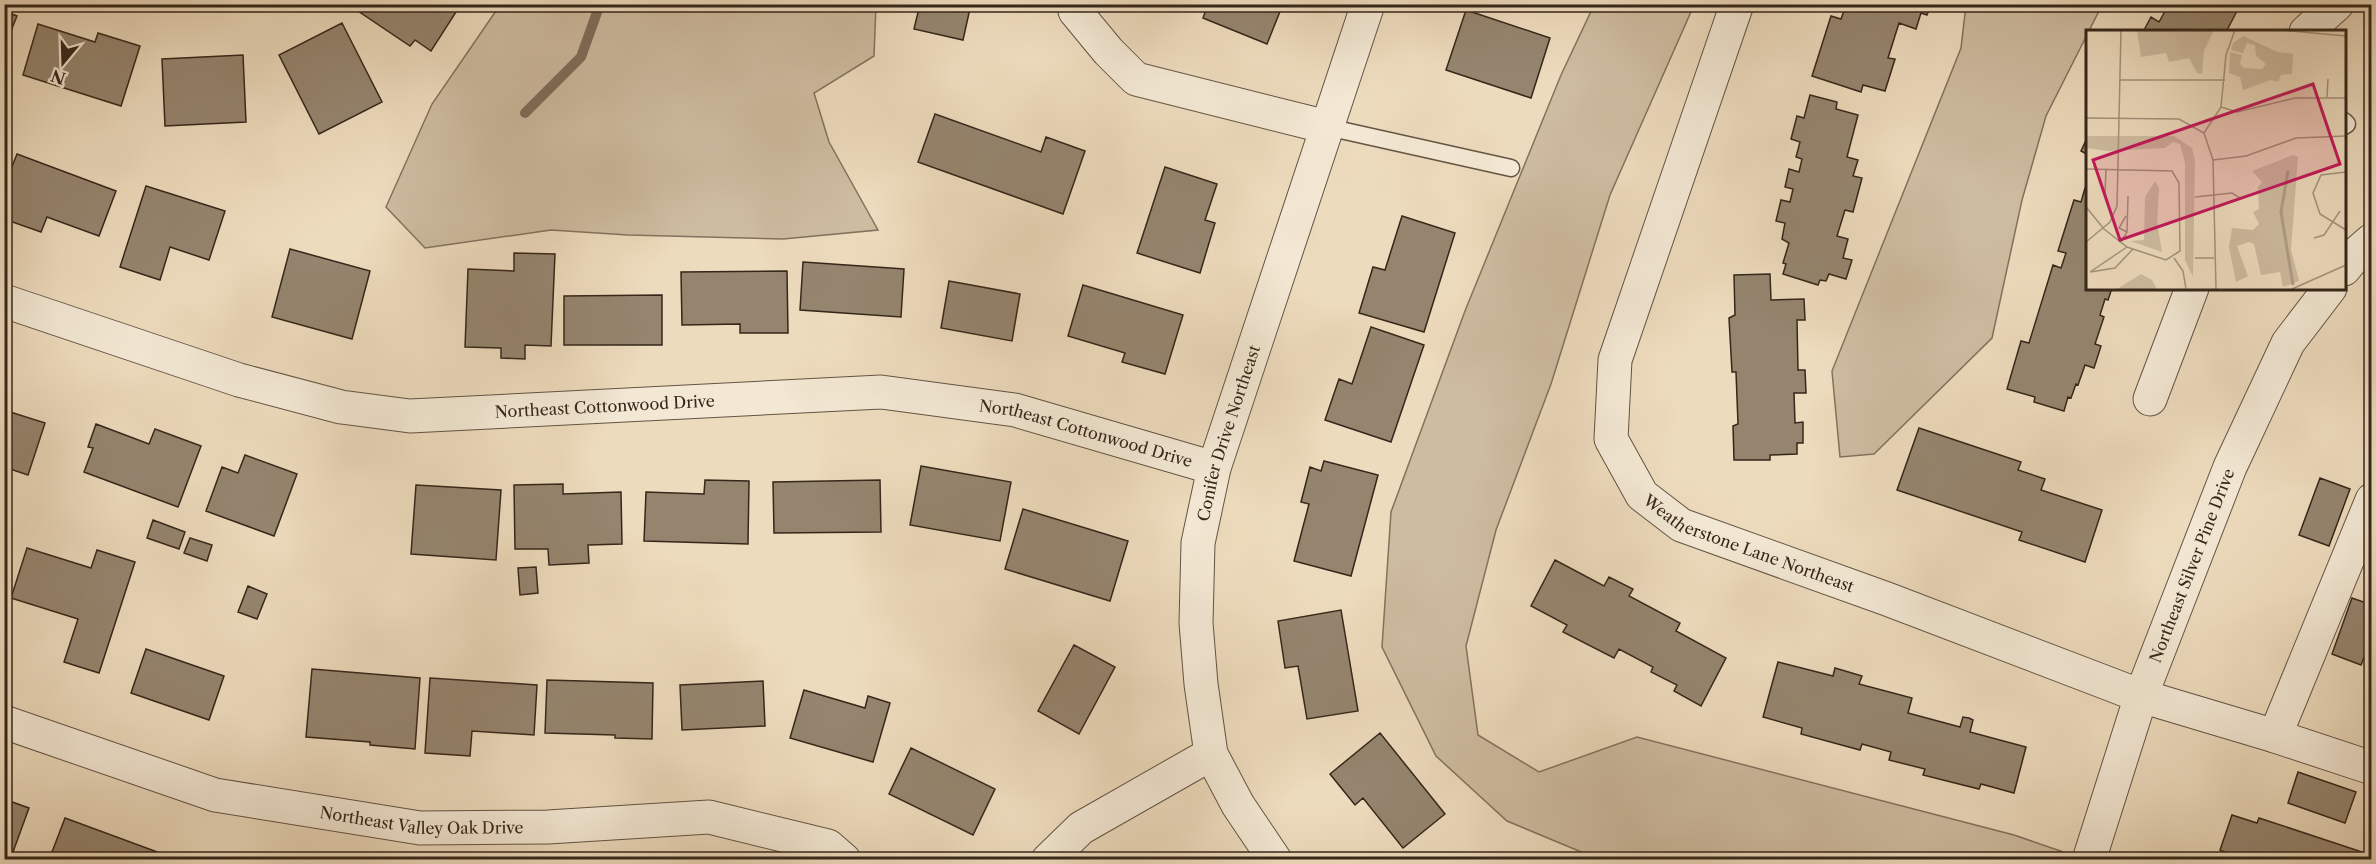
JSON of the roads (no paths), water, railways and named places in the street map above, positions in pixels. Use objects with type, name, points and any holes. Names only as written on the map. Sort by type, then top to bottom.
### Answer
[{"type":"street","name":"Conifer Drive Northeast","points":[[1275,860],[1238,805],[1211,754],[1201,684],[1196,623],[1198,543],[1214,468],[1368,4]]},
{"type":"street","name":"Weatherstone Lane Northeast","points":[[1737,4],[1615,360],[1611,439],[1642,495],[1680,525],[1887,599],[2141,696],[2372,768]]},
{"type":"street","points":[[2308,30],[2337,4]]},
{"type":"street","points":[[1075,11],[1108,51],[1136,79],[1328,127]]},
{"type":"street","points":[[2346,267],[2372,240]]},
{"type":"street","points":[[2150,399],[2191,290]]},
{"type":"street","name":"Northeast Silver Pine Drive","points":[[2090,860],[2141,696],[2239,447],[2288,343],[2328,290]]},
{"type":"street","name":"Northeast Cottonwood Drive","points":[[4,301],[239,380],[341,407],[410,416],[881,392],[1015,410],[1214,468]]},
{"type":"street","points":[[2275,736],[2372,500]]},
{"type":"street","name":"Northeast Valley Oak Drive","points":[[4,722],[215,795],[420,828],[548,827],[709,817],[828,846],[844,860]]},
{"type":"street","points":[[1048,860],[1081,828],[1211,754]]},
{"type":"lane","points":[[1328,127],[1511,168]]},
{"type":"waterway","points":[[525,113],[581,57],[600,4]]}]
